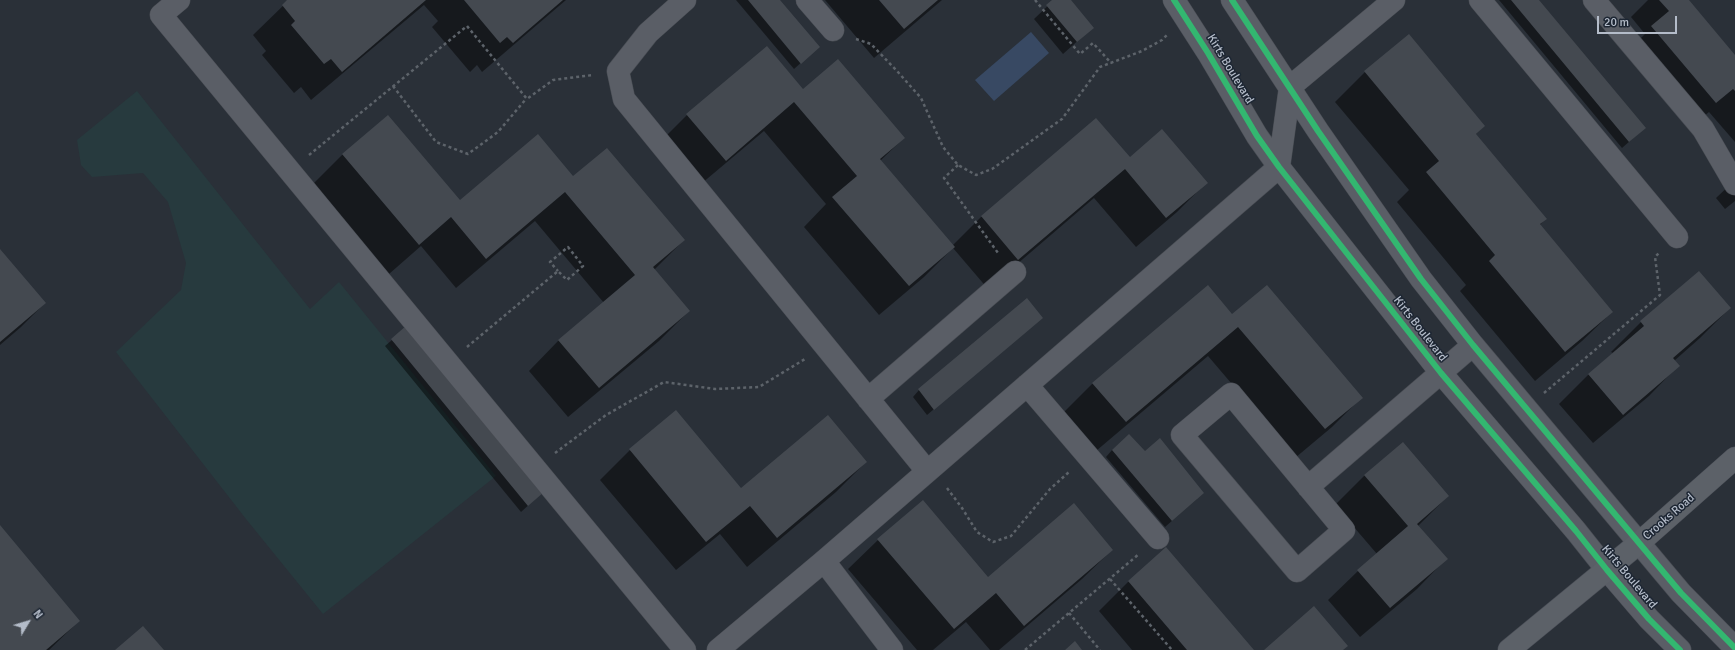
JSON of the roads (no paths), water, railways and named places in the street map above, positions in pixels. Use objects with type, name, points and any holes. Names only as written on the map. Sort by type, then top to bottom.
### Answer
[{"type":"main road","name":"Crooks Road","points":[[1509,650],[1639,543],[1735,458]]},
{"type":"street","points":[[179,0],[161,15],[685,650]]},
{"type":"street","points":[[685,0],[648,33],[618,72],[624,99],[868,399],[929,470]]},
{"type":"street","points":[[807,0],[833,30]]},
{"type":"street","name":"Kirts Boulevard","points":[[1174,0],[1208,53],[1257,136],[1279,167],[1441,373],[1649,619],[1680,650]]},
{"type":"street","points":[[1232,0],[1421,279],[1473,345],[1681,593],[1735,648]]},
{"type":"street","points":[[718,650],[824,561],[1279,167],[1290,87],[1394,0]]},
{"type":"street","points":[[1480,0],[1677,237]]},
{"type":"street","points":[[1594,0],[1703,129],[1735,184]]},
{"type":"street","points":[[868,399],[1015,272]]},
{"type":"street","points":[[1308,487],[1473,345]]},
{"type":"street","points":[[1027,385],[1158,538]]},
{"type":"street","points":[[1231,394],[1308,487],[1344,530],[1297,570],[1182,435],[1231,394]]},
{"type":"street","points":[[824,561],[892,650]]},
{"type":"water","points":[[1031,32],[1049,53],[994,101],[975,80]]}]
